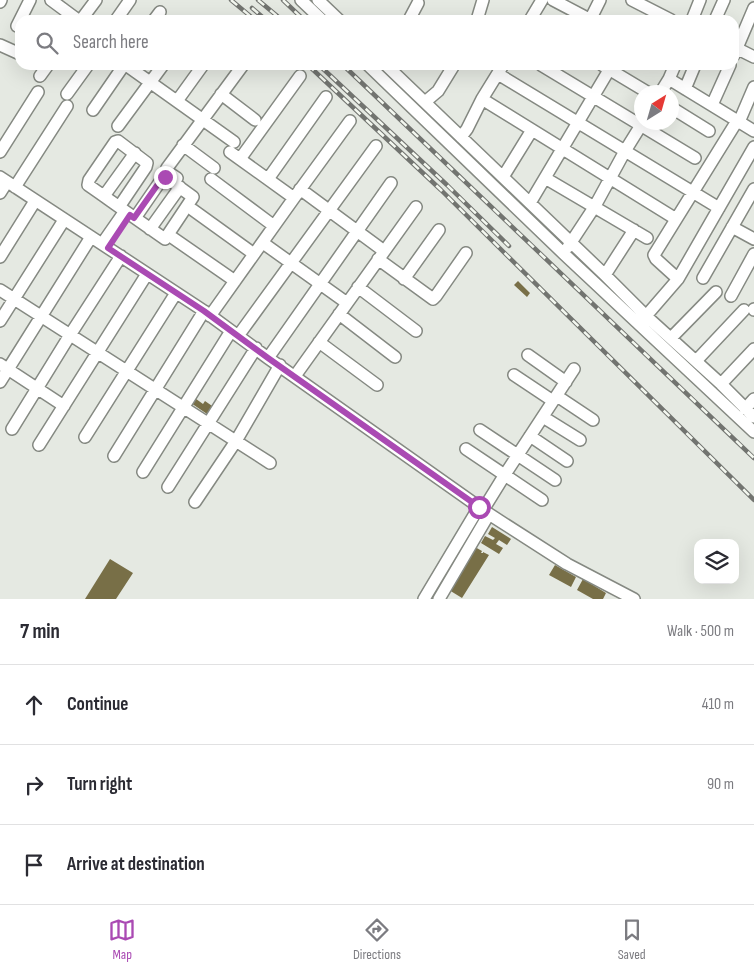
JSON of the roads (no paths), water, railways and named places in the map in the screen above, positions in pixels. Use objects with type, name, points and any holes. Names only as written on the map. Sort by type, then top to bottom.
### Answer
[{"type":"street","points":[[22,15],[30,0]]},
{"type":"street","points":[[51,0],[73,15]]},
{"type":"street","points":[[84,15],[96,0]]},
{"type":"street","points":[[120,15],[130,0]]},
{"type":"street","points":[[301,0],[317,15]]},
{"type":"street","points":[[318,0],[334,15]]},
{"type":"street","points":[[478,15],[483,0]]},
{"type":"street","points":[[533,15],[542,0]]},
{"type":"street","points":[[553,0],[581,15]]},
{"type":"street","points":[[592,15],[600,0]]},
{"type":"street","points":[[632,0],[661,15]]},
{"type":"street","points":[[694,15],[700,0]]},
{"type":"street","points":[[717,15],[724,0]]},
{"type":"street","points":[[412,15],[418,3]]},
{"type":"street","points":[[739,41],[754,8]]},
{"type":"street","points":[[0,45],[15,52]]},
{"type":"street","points":[[739,51],[754,57]]},
{"type":"street","points":[[67,94],[84,70]]},
{"type":"street","points":[[93,110],[121,70]]},
{"type":"street","points":[[132,70],[202,119],[232,147],[240,159],[268,179],[329,211],[357,231],[404,279],[430,298],[434,299],[466,253]]},
{"type":"street","points":[[118,126],[158,70]]},
{"type":"street","points":[[177,101],[199,70]]},
{"type":"street","points":[[197,193],[167,170],[168,165],[239,70]]},
{"type":"street","points":[[373,70],[564,254],[642,320],[754,432]]},
{"type":"street","points":[[391,70],[605,275],[642,320],[672,338],[754,417]]},
{"type":"street","points":[[424,102],[438,91],[451,70]]},
{"type":"street","points":[[461,137],[467,130],[482,99],[499,70]]},
{"type":"street","points":[[501,70],[578,122],[719,208]]},
{"type":"street","points":[[549,70],[634,119]]},
{"type":"street","points":[[530,203],[594,96],[605,70]]},
{"type":"street","points":[[611,70],[636,85]]},
{"type":"street","points":[[665,85],[673,70]]},
{"type":"street","points":[[685,88],[693,70]]},
{"type":"street","points":[[712,105],[728,70]]},
{"type":"street","points":[[240,159],[300,76]]},
{"type":"street","points":[[669,79],[754,131]]},
{"type":"street","points":[[678,279],[654,255],[738,121],[754,87]]},
{"type":"street","points":[[0,152],[38,92]]},
{"type":"street","points":[[221,94],[254,120]]},
{"type":"street","points":[[268,179],[326,97]]},
{"type":"street","points":[[482,99],[676,219]]},
{"type":"street","points":[[0,193],[67,106]]},
{"type":"street","points":[[679,112],[709,130]]},
{"type":"street","points":[[114,456],[207,313],[235,281],[350,121]]},
{"type":"street","points":[[503,177],[532,130]]},
{"type":"street","points":[[564,254],[595,206],[638,130]]},
{"type":"street","points":[[651,130],[695,158]]},
{"type":"street","points":[[105,246],[127,213],[147,165],[147,162],[118,141],[115,142],[88,185],[127,213],[165,239],[193,199],[192,196],[180,187],[163,177],[127,213]]},
{"type":"street","points":[[183,146],[212,174],[274,226]]},
{"type":"street","points":[[143,472],[183,408],[234,333],[291,263],[376,146]]},
{"type":"street","points":[[642,320],[678,279],[754,147]]},
{"type":"street","points":[[104,196],[135,153]]},
{"type":"street","points":[[545,178],[647,238]]},
{"type":"street","points":[[7,182],[207,313],[484,511],[567,564],[634,599]]},
{"type":"street","points":[[268,358],[391,183]]},
{"type":"street","points":[[150,229],[180,187]]},
{"type":"street","points":[[703,278],[754,189]]},
{"type":"street","points":[[0,257],[35,201]]},
{"type":"street","points":[[295,376],[416,207]]},
{"type":"street","points":[[193,210],[254,254]]},
{"type":"street","points":[[0,321],[64,220]]},
{"type":"street","points":[[732,227],[754,239]]},
{"type":"street","points":[[404,279],[439,230]]},
{"type":"street","points":[[605,275],[634,230]]},
{"type":"street","points":[[0,382],[4,367],[41,316],[91,237]]},
{"type":"street","points":[[173,238],[235,281]]},
{"type":"street","points":[[262,243],[347,303]]},
{"type":"street","points":[[731,296],[754,254]]},
{"type":"street","points":[[12,429],[121,256]]},
{"type":"street","points":[[39,445],[147,274]]},
{"type":"street","points":[[358,287],[416,330]]},
{"type":"street","points":[[0,290],[270,463]]},
{"type":"street","points":[[672,338],[716,292]]},
{"type":"street","points":[[84,437],[176,293]]},
{"type":"street","points":[[696,361],[751,310]]},
{"type":"street","points":[[339,314],[395,356]]},
{"type":"street","points":[[319,342],[377,386]]},
{"type":"street","points":[[168,487],[256,348]]},
{"type":"street","points":[[721,384],[754,349]]},
{"type":"street","points":[[528,355],[566,382]]},
{"type":"street","points":[[195,502],[236,441],[280,366]]},
{"type":"street","points":[[4,367],[64,406]]},
{"type":"street","points":[[439,599],[504,476],[574,369]]},
{"type":"street","points":[[514,374],[593,420]]},
{"type":"street","points":[[745,408],[754,399]]},
{"type":"street","points":[[543,417],[580,440]]},
{"type":"street","points":[[480,430],[555,480]]},
{"type":"street","points":[[530,436],[567,461]]},
{"type":"street","points":[[466,450],[542,500]]},
{"type":"street","points":[[424,599],[484,511]]},
{"type":"railway","points":[[231,0],[249,15]]},
{"type":"railway","points":[[258,0],[276,15]]},
{"type":"railway","points":[[283,0],[299,15]]},
{"type":"railway","points":[[252,8],[260,15]]},
{"type":"railway","points":[[313,70],[441,190],[754,500]]},
{"type":"railway","points":[[324,70],[509,246]]},
{"type":"railway","points":[[348,70],[754,458]]}]
